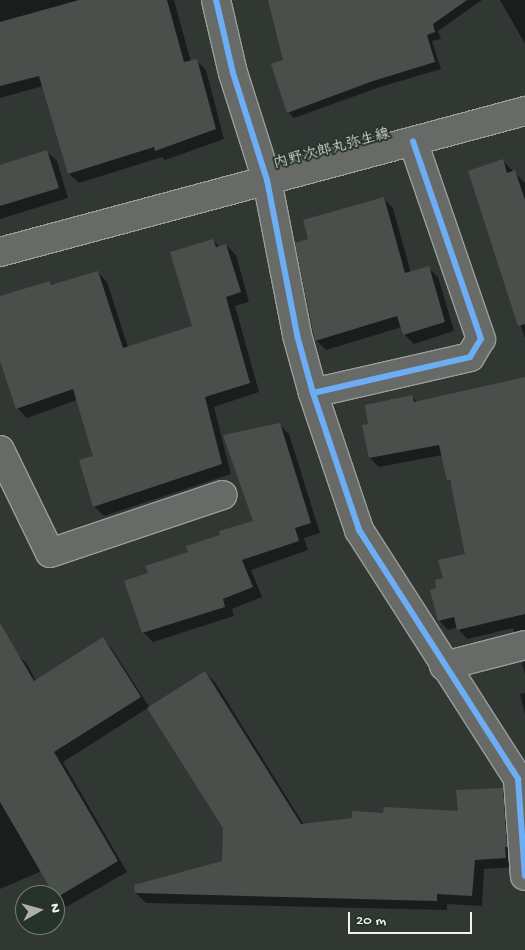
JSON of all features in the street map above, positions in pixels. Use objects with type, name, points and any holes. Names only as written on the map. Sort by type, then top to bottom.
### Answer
[{"type":"street","points":[[216,0],[233,73],[267,180],[296,335],[313,393],[359,530],[444,666],[518,779],[525,876]]},
{"type":"street","name":"内野次郎丸弥生線","points":[[0,252],[525,110]]},
{"type":"street","points":[[313,393],[470,357],[481,339],[413,141]]},
{"type":"street","points":[[0,450],[50,553],[222,496]]},
{"type":"street","points":[[444,666],[525,645]]},
{"type":"building","points":[[79,0],[167,0],[184,62],[197,59],[216,129],[155,151],[154,147],[68,174],[39,76],[0,86],[0,22]]},
{"type":"building","points":[[268,0],[467,0],[433,24],[435,32],[427,35],[435,62],[373,81],[287,113],[271,64],[283,60]]},
{"type":"building","points":[[47,150],[59,188],[0,206],[0,165]]},
{"type":"building","points":[[503,159],[507,173],[515,170],[525,200],[525,324],[518,326],[468,171]]},
{"type":"building","points":[[384,197],[405,273],[429,266],[445,322],[403,335],[397,316],[315,341],[295,243],[308,239],[303,220]]},
{"type":"building","points":[[213,239],[216,247],[226,244],[241,292],[226,297],[250,383],[205,397],[222,464],[93,507],[79,460],[93,456],[73,389],[16,409],[0,361],[0,296],[50,281],[51,285],[98,271],[123,348],[192,326],[170,252]]},
{"type":"building","points":[[525,377],[525,614],[457,630],[454,617],[438,621],[430,590],[436,588],[435,580],[443,578],[438,560],[465,554],[450,480],[447,481],[439,445],[369,458],[362,425],[368,424],[365,405],[412,395],[414,402]]},
{"type":"building","points":[[280,423],[311,523],[295,528],[299,541],[242,560],[253,587],[223,599],[225,607],[142,633],[124,581],[148,573],[145,566],[188,552],[186,546],[220,535],[219,531],[253,521],[223,435]]},
{"type":"building","points":[[0,623],[34,681],[103,637],[141,697],[54,752],[118,861],[65,893],[65,885],[48,885],[0,802]]},
{"type":"building","points":[[205,671],[301,824],[352,818],[352,811],[383,813],[384,807],[458,811],[456,790],[503,788],[506,858],[475,860],[472,896],[437,894],[437,901],[135,893],[134,885],[222,861],[223,828],[147,708]]},
{"type":"cycle path","points":[[216,0],[233,73],[267,180],[297,335],[313,393],[359,530],[518,779],[525,876]]},
{"type":"cycle path","points":[[313,393],[470,357],[481,339],[413,141]]}]
